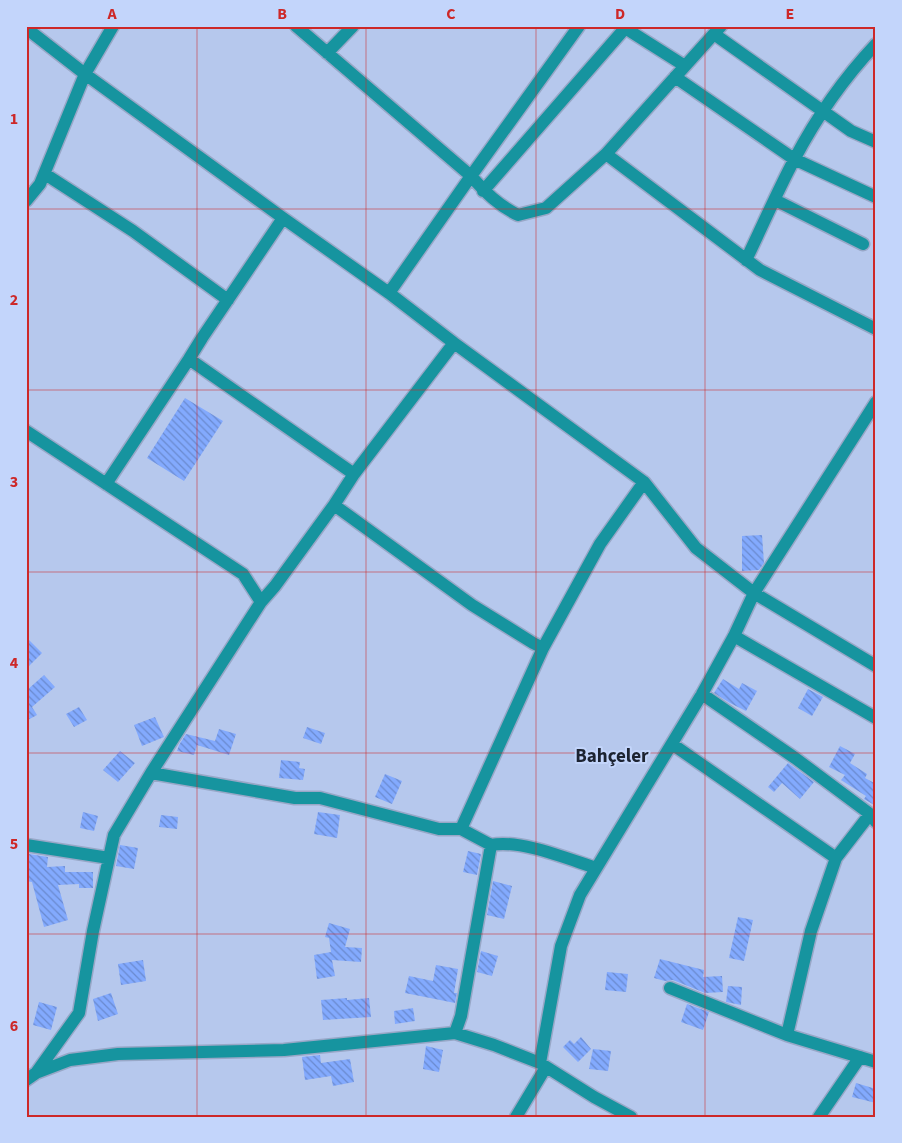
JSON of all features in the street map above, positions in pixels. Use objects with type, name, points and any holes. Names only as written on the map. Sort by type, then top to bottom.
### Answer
[{"type":"street","points":[[26,201],[40,184],[85,74],[113,26]]},
{"type":"street","points":[[296,26],[470,176],[483,191],[501,206],[518,215],[546,208],[606,154],[717,30],[851,131],[876,142]]},
{"type":"street","points":[[327,53],[353,26]]},
{"type":"street","points":[[389,293],[470,176],[580,26]]},
{"type":"street","points":[[483,191],[626,27],[685,66]]},
{"type":"street","points":[[26,28],[85,74],[389,293],[644,482],[696,548],[754,593],[876,666]]},
{"type":"street","points":[[746,260],[794,159],[823,111],[860,61],[876,44]]},
{"type":"street","points":[[675,77],[794,159],[876,197]]},
{"type":"street","points":[[606,154],[760,270],[876,330]]},
{"type":"street","points":[[44,174],[133,231],[228,300]]},
{"type":"street","points":[[775,200],[863,244]]},
{"type":"street","points":[[106,484],[283,218]]},
{"type":"street","points":[[31,1077],[78,1013],[93,931],[114,835],[151,773],[261,602],[275,586],[334,505],[354,474],[454,343]]},
{"type":"street","points":[[190,359],[354,474]]},
{"type":"street","points":[[516,1117],[543,1065],[561,946],[580,894],[702,694],[734,636],[754,593],[876,402]]},
{"type":"street","points":[[26,431],[243,574],[261,602]]},
{"type":"street","points":[[461,829],[543,648],[600,544],[644,482]]},
{"type":"street","points":[[334,505],[472,604],[543,648]]},
{"type":"street","points":[[734,636],[876,718]]},
{"type":"street","points":[[702,694],[795,758],[873,818],[836,858],[811,931],[787,1035]]},
{"type":"street","points":[[672,744],[836,858]]},
{"type":"street","points":[[151,773],[295,798],[320,798],[439,829],[461,829],[491,845],[498,843],[525,846],[596,868]]},
{"type":"street","points":[[26,845],[109,858]]},
{"type":"street","points":[[455,1033],[461,1016],[491,845]]},
{"type":"street","points":[[670,988],[787,1035],[876,1062]]},
{"type":"street","points":[[31,1077],[70,1060],[118,1054],[284,1050],[455,1033],[494,1044],[543,1065],[594,1097],[631,1117]]},
{"type":"street","points":[[819,1117],[860,1057]]},
{"type":"building","points":[[185,398],[223,421],[184,481],[147,458]]},
{"type":"building","points":[[762,535],[764,563],[759,570],[742,571],[742,536]]},
{"type":"building","points":[[26,637],[42,653],[26,669]]},
{"type":"building","points":[[44,675],[55,687],[32,707],[37,715],[26,721],[26,691]]},
{"type":"building","points":[[723,679],[739,689],[742,683],[757,691],[746,711],[714,693]]},
{"type":"building","points":[[808,689],[823,697],[812,716],[798,708]]},
{"type":"building","points":[[79,707],[87,720],[74,727],[66,714]]},
{"type":"building","points":[[155,717],[164,737],[142,746],[134,725]]},
{"type":"building","points":[[307,727],[325,733],[321,744],[303,738]]},
{"type":"building","points":[[219,729],[236,734],[229,755],[197,745],[194,755],[177,751],[186,734],[215,741]]},
{"type":"building","points":[[840,746],[855,754],[850,763],[867,774],[865,778],[876,784],[876,806],[864,799],[866,796],[841,780],[845,775],[829,767]]},
{"type":"building","points":[[120,751],[135,763],[118,782],[103,770]]},
{"type":"building","points":[[281,760],[300,762],[299,768],[305,769],[303,780],[279,778]]},
{"type":"building","points":[[788,763],[814,782],[800,799],[782,783],[774,792],[768,787]]},
{"type":"building","points":[[385,774],[402,781],[392,804],[375,797]]},
{"type":"building","points":[[83,812],[98,816],[94,831],[80,828]]},
{"type":"building","points":[[318,812],[340,815],[337,838],[314,834]]},
{"type":"building","points":[[161,815],[178,817],[177,829],[159,827]]},
{"type":"building","points":[[120,845],[138,848],[134,869],[116,866]]},
{"type":"building","points":[[468,851],[481,854],[477,875],[463,872]]},
{"type":"building","points":[[29,854],[48,857],[47,867],[65,866],[65,872],[93,872],[93,888],[79,888],[79,884],[58,885],[68,920],[44,927],[32,882],[26,881]]},
{"type":"building","points":[[493,881],[512,886],[504,919],[487,915]]},
{"type":"building","points":[[738,917],[753,920],[744,961],[729,958]]},
{"type":"building","points":[[329,923],[350,929],[345,947],[362,948],[361,962],[332,960],[335,976],[317,979],[314,955],[331,952],[329,938],[325,937]]},
{"type":"building","points":[[481,951],[498,956],[492,976],[477,972]]},
{"type":"building","points":[[660,959],[704,970],[703,977],[722,976],[723,992],[705,993],[673,980],[665,981],[654,978]]},
{"type":"building","points":[[143,960],[146,981],[121,985],[118,964]]},
{"type":"building","points":[[436,965],[458,969],[454,993],[457,993],[455,1003],[405,993],[409,976],[433,981]]},
{"type":"building","points":[[607,972],[628,974],[626,992],[605,990]]},
{"type":"building","points":[[728,986],[742,987],[741,1005],[726,1002]]},
{"type":"building","points":[[111,993],[118,1014],[98,1021],[93,999]]},
{"type":"building","points":[[347,998],[347,1000],[369,998],[371,1017],[323,1020],[321,1000]]},
{"type":"building","points":[[39,1002],[57,1007],[51,1030],[33,1025]]},
{"type":"building","points":[[687,1004],[709,1012],[703,1030],[681,1022]]},
{"type":"building","points":[[413,1008],[415,1021],[395,1024],[394,1011]]},
{"type":"building","points":[[581,1037],[591,1049],[578,1062],[563,1047],[570,1040],[574,1044]]},
{"type":"building","points":[[426,1046],[443,1050],[439,1072],[423,1069]]},
{"type":"building","points":[[593,1049],[611,1051],[608,1071],[589,1069]]},
{"type":"building","points":[[320,1055],[321,1063],[350,1059],[354,1082],[333,1086],[331,1076],[305,1080],[302,1057]]},
{"type":"building","points":[[856,1083],[876,1089],[876,1103],[852,1097]]},
{"type":"district","name":"Bahçeler","points":[[612,756]]}]
